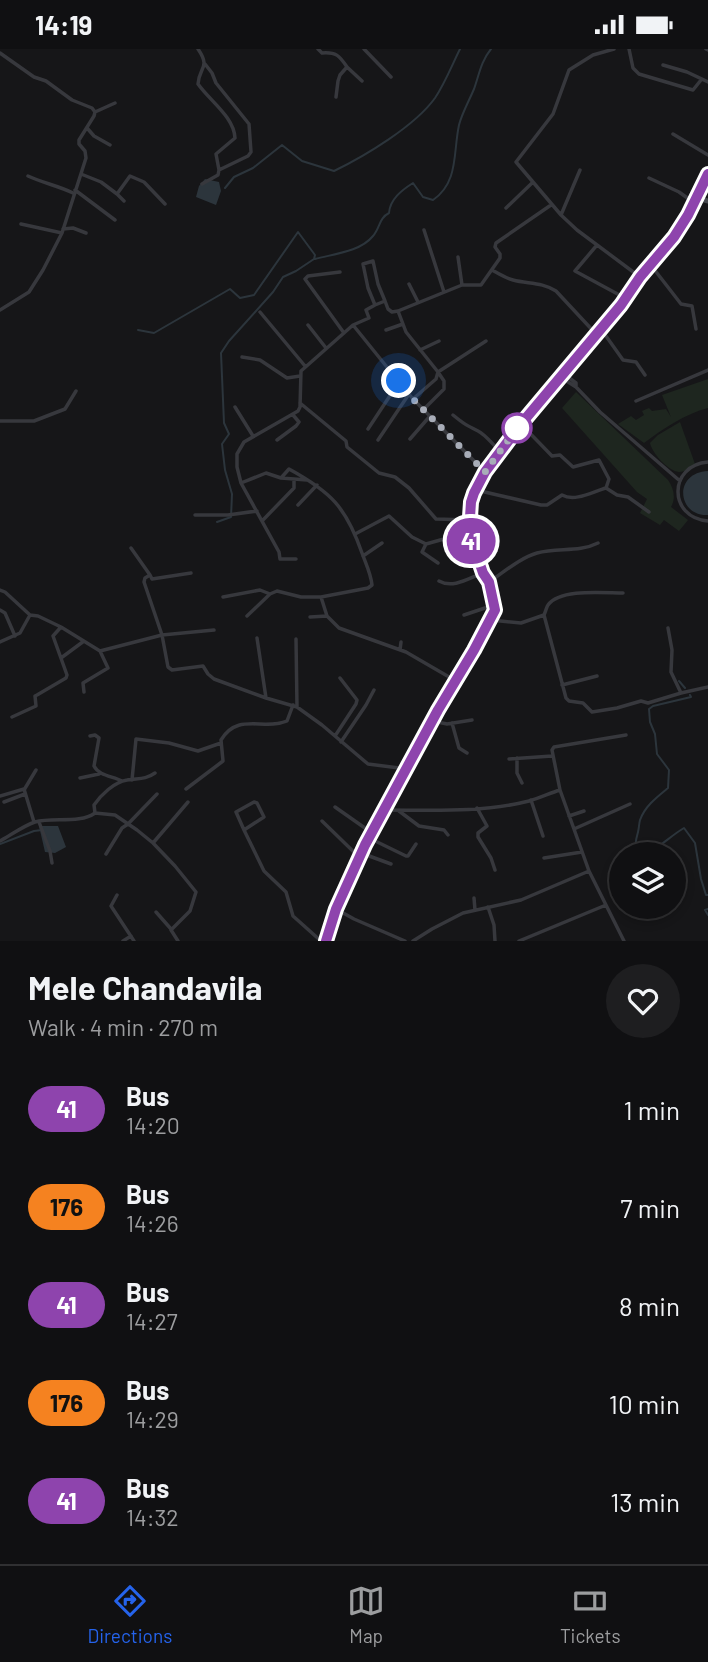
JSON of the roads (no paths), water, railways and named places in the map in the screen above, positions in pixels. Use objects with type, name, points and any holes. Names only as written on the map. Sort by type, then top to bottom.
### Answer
[{"type":"main road","points":[[323,941],[370,835],[495,610],[489,582],[483,573],[469,532],[468,520],[475,490],[521,424],[674,237],[708,174]]},
{"type":"street","points":[[198,49],[216,83],[248,124],[251,152],[219,170]]},
{"type":"street","points":[[318,49],[322,54],[342,49]]},
{"type":"street","points":[[364,49],[391,77]]},
{"type":"street","points":[[591,49],[593,55]]},
{"type":"street","points":[[614,49],[593,55],[569,71],[553,114],[516,159],[517,165],[561,215],[640,277]]},
{"type":"street","points":[[629,49],[634,68],[639,74],[693,90],[701,79]]},
{"type":"street","points":[[334,52],[362,81]]},
{"type":"street","points":[[0,53],[34,77],[46,81],[72,100],[92,108],[95,112]]},
{"type":"street","points":[[202,184],[218,175],[216,154],[236,138],[229,121],[198,85],[205,64]]},
{"type":"street","points":[[663,65],[708,82]]},
{"type":"street","points":[[336,97],[340,75],[347,67]]},
{"type":"street","points":[[0,310],[29,292],[43,270],[62,231],[81,174],[86,154],[79,140],[95,112],[115,103]]},
{"type":"street","points":[[87,128],[94,136],[110,145]]},
{"type":"street","points":[[673,134],[708,155]]},
{"type":"street","points":[[561,215],[580,170]]},
{"type":"street","points":[[81,174],[101,182],[124,201]]},
{"type":"street","points":[[28,176],[42,183],[74,191],[115,220]]},
{"type":"street","points":[[117,194],[130,176],[144,182],[165,204]]},
{"type":"street","points":[[649,178],[695,201],[708,201]]},
{"type":"street","points":[[506,208],[532,183]]},
{"type":"street","points":[[375,305],[363,264],[373,261],[378,284],[388,309],[392,312],[462,285],[481,285],[500,256],[495,247],[496,243],[551,205]]},
{"type":"street","points":[[21,224],[62,231],[73,228],[86,233]]},
{"type":"street","points":[[424,230],[444,292]]},
{"type":"street","points":[[597,245],[575,271],[625,298]]},
{"type":"street","points":[[458,257],[462,285]]},
{"type":"street","points":[[650,264],[681,304],[692,306],[696,328]]},
{"type":"street","points":[[492,270],[509,279],[550,287],[596,334]]},
{"type":"street","points":[[340,272],[308,276],[305,279],[344,333]]},
{"type":"street","points":[[409,284],[418,302]]},
{"type":"street","points":[[296,559],[280,559],[279,552],[242,483],[237,467],[237,454],[244,442],[293,415],[300,407],[301,370],[354,325],[369,318],[366,310],[385,300]]},
{"type":"street","points":[[398,311],[406,332],[444,381],[444,389],[424,409]]},
{"type":"street","points":[[260,312],[305,366]]},
{"type":"street","points":[[386,330],[402,324]]},
{"type":"street","points":[[308,325],[326,348]]},
{"type":"street","points":[[354,325],[413,399],[485,472]]},
{"type":"street","points":[[601,328],[623,360],[636,362],[645,375]]},
{"type":"street","points":[[421,351],[439,341]]},
{"type":"street","points":[[413,399],[436,379],[438,372],[486,341]]},
{"type":"street","points":[[242,357],[260,360],[287,378],[300,376]]},
{"type":"street","points":[[636,401],[706,371]]},
{"type":"street","points":[[561,375],[680,481]]},
{"type":"street","points":[[368,429],[399,381]]},
{"type":"street","points":[[0,421],[34,421],[65,409],[76,391]]},
{"type":"street","points":[[378,440],[409,394]]},
{"type":"street","points":[[300,403],[379,473],[395,477],[409,488],[436,519],[468,520]]},
{"type":"street","points":[[235,407],[253,436]]},
{"type":"street","points":[[277,440],[299,422],[293,415]]},
{"type":"street","points":[[453,415],[500,451]]},
{"type":"street","points":[[410,439],[430,416]]},
{"type":"street","points":[[521,424],[552,456],[560,455],[573,467],[600,460],[609,478],[606,488]]},
{"type":"street","points":[[708,462],[689,468],[680,481],[678,498],[681,506],[693,517],[708,521]]},
{"type":"street","points":[[247,615],[277,591],[301,597],[321,597],[372,585],[355,534],[343,511],[325,491],[289,469],[281,478]]},
{"type":"street","points":[[242,483],[266,474],[310,481]]},
{"type":"street","points":[[262,521],[294,488],[294,479]]},
{"type":"street","points":[[298,505],[317,485]]},
{"type":"street","points":[[475,490],[547,505],[562,495],[574,498],[606,488],[617,495],[628,497],[649,512]]},
{"type":"street","points":[[195,515],[228,515],[257,511]]},
{"type":"street","points":[[355,534],[389,516],[412,537],[426,544],[469,532]]},
{"type":"street","points":[[363,556],[382,543]]},
{"type":"street","points":[[489,582],[524,559],[539,553],[573,551],[598,543]]},
{"type":"street","points":[[426,544],[422,552],[438,563]]},
{"type":"street","points":[[131,548],[152,579],[191,573]]},
{"type":"street","points":[[439,581],[447,585],[483,573]]},
{"type":"street","points":[[150,575],[144,582],[162,635],[168,667],[172,670],[203,666],[214,679],[295,706],[368,764],[407,769]]},
{"type":"street","points":[[0,590],[5,591],[30,615],[61,627],[100,651],[108,667],[83,683],[84,692]]},
{"type":"street","points":[[223,597],[260,590],[270,594]]},
{"type":"street","points":[[623,593],[568,593],[547,605],[544,615],[566,698],[583,703],[592,712],[641,701],[648,703],[708,687]]},
{"type":"street","points":[[321,597],[327,616],[339,628],[400,650],[456,681]]},
{"type":"street","points":[[464,615],[494,605]]},
{"type":"street","points":[[0,610],[5,613],[15,636]]},
{"type":"street","points":[[0,642],[20,633],[30,615]]},
{"type":"street","points":[[491,620],[521,623],[544,615]]},
{"type":"street","points":[[310,617],[327,616]]},
{"type":"street","points":[[12,717],[36,706],[35,696],[66,678],[53,636],[61,627]]},
{"type":"street","points":[[668,628],[672,650],[671,672],[681,693]]},
{"type":"street","points":[[100,651],[162,635],[214,630]]},
{"type":"street","points":[[257,638],[266,698]]},
{"type":"street","points":[[186,789],[223,761],[221,740],[226,732],[240,724],[281,724],[287,721],[295,706],[296,639]]},
{"type":"street","points":[[61,658],[84,641]]},
{"type":"street","points":[[400,650],[401,642]]},
{"type":"street","points":[[562,685],[597,676]]},
{"type":"street","points":[[335,736],[357,701],[340,678]]},
{"type":"street","points":[[341,742],[374,690]]},
{"type":"street","points":[[433,720],[447,724],[472,720]]},
{"type":"street","points":[[452,723],[459,748],[467,753]]},
{"type":"street","points":[[90,736],[95,735],[99,739],[94,766],[100,773],[122,781],[147,779],[155,773]]},
{"type":"street","points":[[622,941],[582,852],[560,790],[552,750],[554,747],[626,735]]},
{"type":"street","points":[[132,780],[136,739],[169,743],[198,751],[221,743]]},
{"type":"street","points":[[509,759],[552,756]]},
{"type":"street","points":[[517,758],[516,773],[522,783]]},
{"type":"street","points":[[4,802],[25,792],[36,770]]},
{"type":"street","points":[[80,778],[100,773]]},
{"type":"street","points":[[95,813],[94,805],[99,798],[122,781]]},
{"type":"street","points":[[0,796],[22,789],[25,792],[52,863]]},
{"type":"street","points":[[383,810],[508,805],[560,790]]},
{"type":"street","points":[[106,854],[122,828],[157,794]]},
{"type":"street","points":[[531,800],[543,837]]},
{"type":"street","points":[[264,817],[254,801],[236,812],[264,871],[286,892],[293,916],[323,941]]},
{"type":"street","points":[[153,843],[188,802]]},
{"type":"street","points":[[574,829],[630,804]]},
{"type":"street","points":[[335,807],[370,835],[405,856],[408,856],[415,844]]},
{"type":"street","points":[[477,808],[487,826],[478,833],[478,837],[495,870]]},
{"type":"street","points":[[398,810],[419,826],[444,830],[448,835]]},
{"type":"street","points":[[569,816],[584,811]]},
{"type":"street","points":[[0,841],[36,822],[89,818],[95,813],[115,815],[153,843],[196,892],[190,911],[171,930]]},
{"type":"street","points":[[244,830],[270,813]]},
{"type":"street","points":[[322,821],[360,855],[391,864]]},
{"type":"street","points":[[544,858],[582,852]]},
{"type":"street","points":[[413,941],[463,913],[521,900],[589,871]]},
{"type":"street","points":[[117,895],[111,907],[134,941]]},
{"type":"street","points":[[474,898],[475,909]]},
{"type":"street","points":[[519,941],[606,905]]},
{"type":"street","points":[[488,907],[494,925],[495,941]]},
{"type":"street","points":[[336,909],[405,941]]},
{"type":"street","points":[[156,912],[178,941]]},
{"type":"street","points":[[123,941],[131,936]]},
{"type":"waterway","points":[[225,188],[234,177],[253,168],[282,145],[302,161],[334,171],[360,157],[389,139],[426,109],[439,92],[460,49]]},
{"type":"waterway","points":[[315,259],[346,252],[368,241],[389,213],[394,199],[413,183],[423,197],[433,200],[441,193],[451,175],[460,121],[491,49]]},
{"type":"waterway","points":[[138,330],[154,333],[230,289],[240,298],[254,295],[298,232],[315,255],[314,259],[283,277],[221,353],[224,423],[229,434],[222,444],[225,470],[232,494],[231,517],[217,522]]},
{"type":"waterway","points":[[679,681],[685,688]]},
{"type":"waterway","points":[[636,842],[642,815],[668,788],[669,770],[657,754],[649,709],[691,697],[690,695]]},
{"type":"waterway","points":[[665,842],[684,828],[695,843],[701,879],[708,895]]},
{"type":"waterway","points":[[0,844],[42,830]]},
{"type":"waterway","points":[[708,909],[705,910],[708,915]]}]
